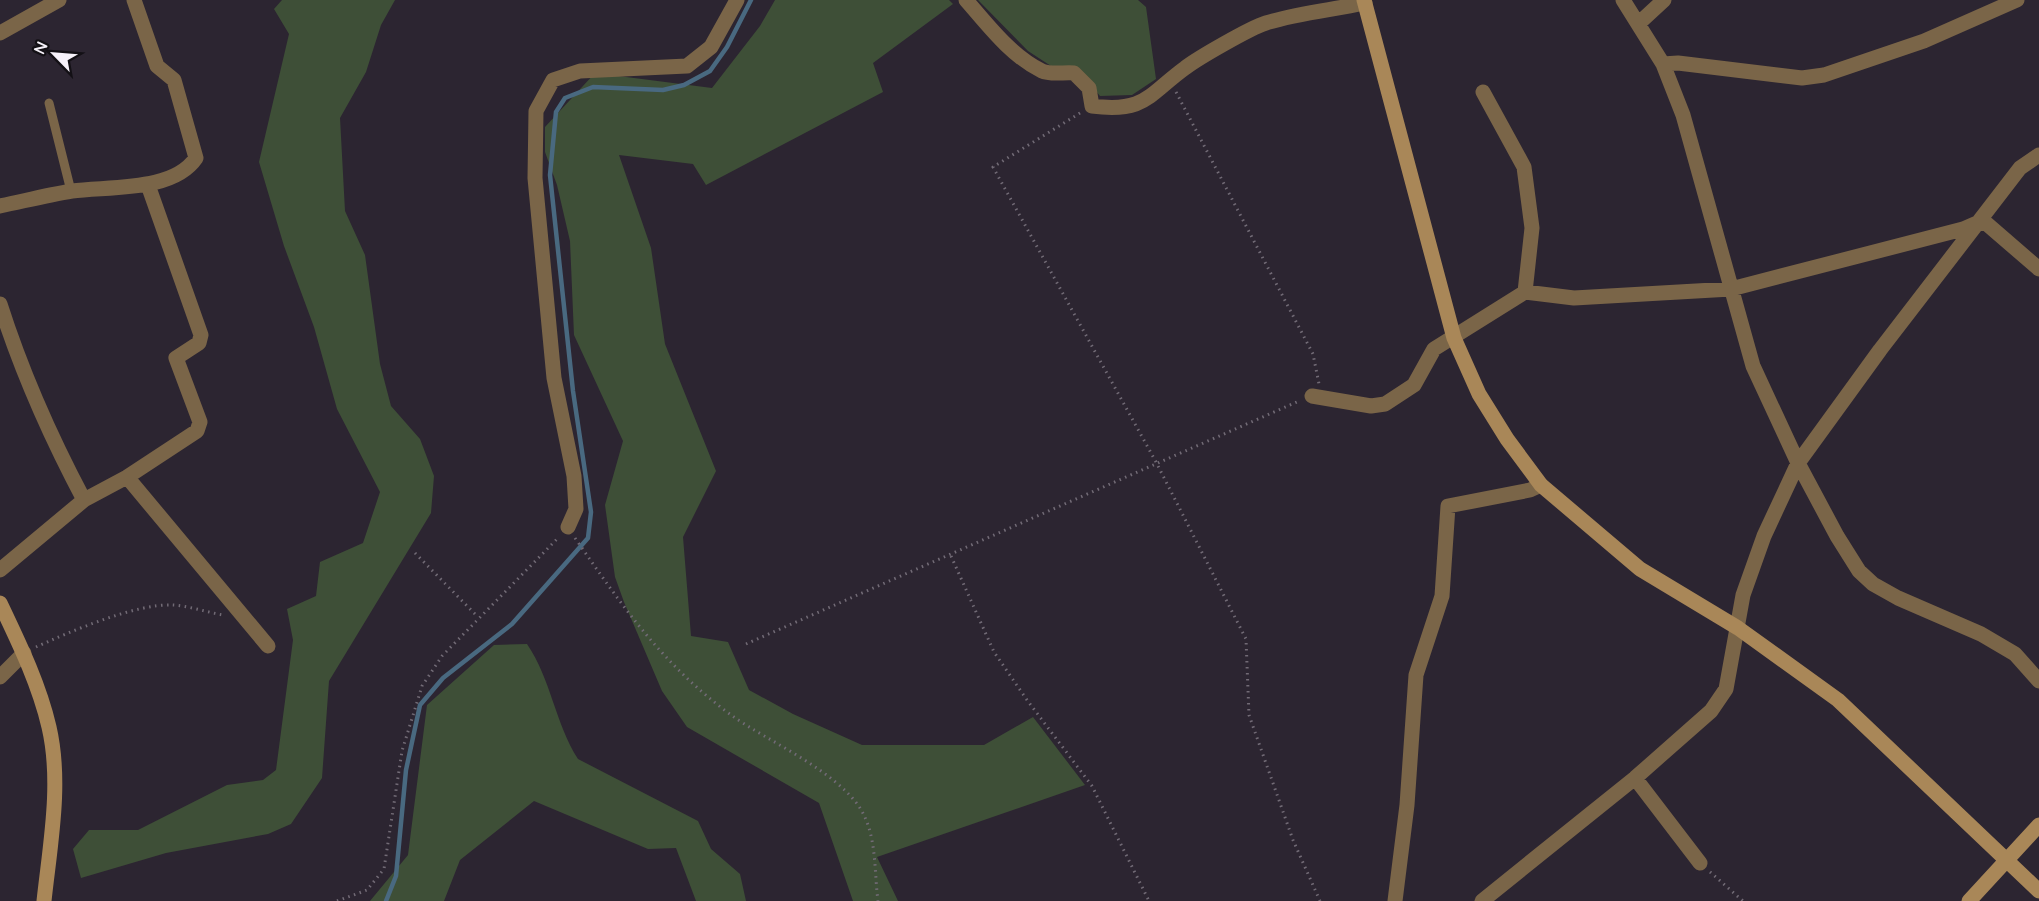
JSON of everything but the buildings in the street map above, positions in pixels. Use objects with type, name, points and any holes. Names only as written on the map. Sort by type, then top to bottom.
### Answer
[{"type":"street","points":[[0,33],[58,0]]},
{"type":"street","points":[[0,206],[72,191],[148,185],[189,169],[196,158],[174,80],[157,66],[134,0]]},
{"type":"street","points":[[568,527],[576,508],[574,476],[554,378],[535,178],[536,111],[553,80],[580,71],[687,66],[711,47],[737,0]]},
{"type":"street","points":[[966,0],[1002,42],[1043,72],[1074,73],[1089,88],[1092,106],[1113,109],[1135,105],[1170,82],[1185,68],[1264,24],[1364,1],[1454,338],[1479,394],[1507,439],[1541,485],[1640,569],[1738,628],[1838,700],[2039,891]]},
{"type":"street","points":[[1623,0],[1663,64],[1683,115],[1753,366],[1798,463],[1843,545],[1859,571],[1873,584],[1898,598],[1981,634],[2015,654],[2039,681]]},
{"type":"street","points":[[1638,24],[1664,0]]},
{"type":"street","points":[[1663,64],[1678,63],[1802,78],[1824,75],[1924,41],[2018,0]]},
{"type":"street","points":[[1483,92],[1524,167],[1532,228],[1525,292]]},
{"type":"street","points":[[1482,901],[1635,778],[1711,711],[1726,689],[1743,595],[1764,536],[1798,463],[1880,350],[2020,168],[2039,155]]},
{"type":"street","points":[[0,570],[84,500],[127,477],[197,431],[200,422],[176,358],[199,343],[201,335],[148,185]]},
{"type":"street","points":[[1317,397],[1371,406],[1385,404],[1414,385],[1434,349],[1525,292],[1574,298],[1731,290],[1963,229],[1979,222],[1987,224],[2039,269]]},
{"type":"street","points":[[0,304],[19,362],[49,434],[84,500]]},
{"type":"street","points":[[127,477],[268,646]]},
{"type":"street","points":[[1395,901],[1407,805],[1416,675],[1442,596],[1448,506],[1530,490],[1541,485]]},
{"type":"street","points":[[0,603],[24,653],[49,728],[55,796],[44,901]]},
{"type":"street","points":[[0,677],[24,653]]},
{"type":"street","points":[[1635,778],[1700,863]]},
{"type":"street","points":[[1969,901],[2039,825]]},
{"type":"lane","points":[[49,103],[72,191]]},
{"type":"path","points":[[746,644],[951,556],[1156,462],[1317,397],[1312,354],[1170,82]]},
{"type":"path","points":[[1092,106],[993,167],[1156,462],[1246,639],[1249,715],[1293,840],[1320,901]]},
{"type":"path","points":[[337,901],[367,890],[384,869],[402,751],[413,708],[422,686],[442,656],[568,527],[643,634],[680,674],[732,715],[843,788],[848,794],[869,825],[878,901]]},
{"type":"path","points":[[415,553],[478,617]]},
{"type":"path","points":[[951,556],[994,652],[1092,786],[1149,901]]},
{"type":"path","points":[[24,653],[72,631],[129,613],[172,605],[244,620]]},
{"type":"path","points":[[1700,863],[1743,901]]},
{"type":"green space","points":[[282,0],[395,0],[381,25],[366,72],[340,118],[345,211],[365,255],[380,364],[391,406],[420,439],[434,476],[431,513],[329,681],[322,778],[291,824],[268,834],[166,853],[81,878],[73,849],[89,830],[138,830],[227,785],[263,780],[276,770],[293,640],[287,609],[316,596],[320,562],[363,543],[380,492],[337,409],[314,327],[284,246],[259,162],[289,34],[274,9]]},
{"type":"green space","points":[[775,0],[949,0],[953,4],[873,63],[883,92],[706,185],[693,164],[619,155],[651,248],[665,344],[716,471],[683,537],[691,636],[728,642],[749,690],[793,714],[862,745],[984,745],[1033,717],[1085,785],[877,857],[898,901],[853,901],[819,803],[687,727],[662,691],[615,577],[605,505],[623,441],[574,335],[570,241],[557,185],[545,152],[545,127],[595,73],[712,88],[760,26]]},
{"type":"green space","points":[[978,0],[1138,0],[1146,7],[1156,79],[1132,95],[1100,96],[1077,68],[1051,66],[1028,51]]},
{"type":"green space","points":[[527,644],[542,672],[564,731],[578,759],[698,821],[711,849],[740,874],[746,901],[696,901],[676,848],[648,849],[534,801],[460,860],[444,901],[370,901],[408,855],[427,705],[494,645]]},
{"type":"waterway","points":[[386,901],[396,876],[406,770],[420,705],[443,678],[512,624],[588,538],[591,512],[573,391],[550,175],[556,112],[565,98],[593,87],[663,90],[684,85],[710,71],[727,47],[751,0]]}]
